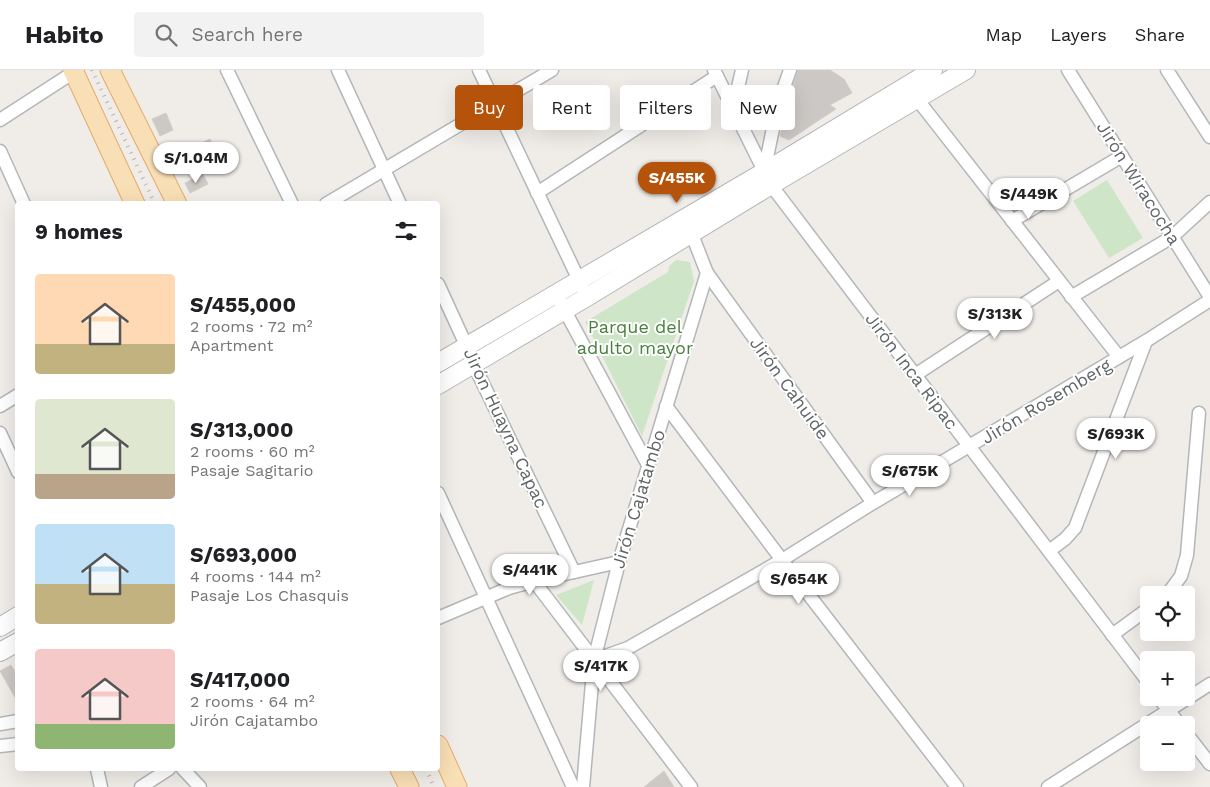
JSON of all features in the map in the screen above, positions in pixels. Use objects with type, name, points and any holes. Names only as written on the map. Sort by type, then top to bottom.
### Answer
[{"type":"main road","points":[[110,70],[176,201]]},
{"type":"main road","points":[[440,362],[579,281],[689,225],[767,178],[933,70]]},
{"type":"main road","points":[[767,178],[917,99],[966,70]]},
{"type":"main road","points":[[73,71],[134,201]]},
{"type":"main road","points":[[440,384],[587,297],[689,225]]},
{"type":"main road","points":[[0,627],[15,618]]},
{"type":"main road","points":[[0,652],[15,644]]},
{"type":"main road","points":[[440,749],[457,787]]},
{"type":"street","points":[[227,70],[291,201]]},
{"type":"street","points":[[338,70],[399,201]]},
{"type":"street","points":[[479,70],[486,85]]},
{"type":"street","points":[[523,87],[552,70]]},
{"type":"street","points":[[739,85],[742,70]]},
{"type":"street","points":[[767,178],[778,104],[790,70]]},
{"type":"street","name":"Jirón Wiracocha","points":[[1068,70],[1210,298]]},
{"type":"street","points":[[1167,70],[1210,137]]},
{"type":"street","points":[[0,120],[73,71]]},
{"type":"street","points":[[537,193],[716,73]]},
{"type":"street","name":"Jirón Inca Ripac","points":[[716,73],[722,85]]},
{"type":"street","points":[[917,99],[1119,358]]},
{"type":"street","points":[[331,201],[455,127]]},
{"type":"street","points":[[507,130],[587,297]]},
{"type":"street","name":"Jirón Inca Ripac","points":[[743,130],[767,178],[1140,671]]},
{"type":"street","points":[[0,151],[23,201]]},
{"type":"street","points":[[1012,221],[1122,156]]},
{"type":"street","points":[[1071,297],[1172,237],[1210,202]]},
{"type":"street","points":[[689,225],[706,273]]},
{"type":"street","name":"Jirón Cajatambo","points":[[583,787],[594,660],[619,562],[706,273]]},
{"type":"street","name":"Jirón Cahuide","points":[[706,273],[872,503]]},
{"type":"street","points":[[915,376],[1059,281]]},
{"type":"street","name":"Jirón Huayna Capac","points":[[440,288],[473,363],[574,572]]},
{"type":"street","points":[[556,294],[648,465]]},
{"type":"street","name":"Jirón Rosemberg","points":[[594,660],[628,648],[782,560],[872,503],[1119,358],[1210,298]]},
{"type":"street","points":[[1048,551],[1065,539],[1075,528],[1146,341]]},
{"type":"street","points":[[0,406],[15,397]]},
{"type":"street","points":[[666,406],[957,787]]},
{"type":"street","points":[[1173,586],[1180,576],[1187,555],[1199,413]]},
{"type":"street","points":[[0,433],[15,466]]},
{"type":"street","points":[[440,497],[573,787]]},
{"type":"street","points":[[440,617],[509,588],[619,562]]},
{"type":"street","points":[[534,581],[691,787]]},
{"type":"street","points":[[1112,635],[1140,615]]},
{"type":"street","points":[[1048,787],[1210,684]]},
{"type":"street","points":[[1166,706],[1173,716]]},
{"type":"street","points":[[0,724],[15,722]]},
{"type":"street","points":[[0,746],[15,744]]},
{"type":"street","points":[[1195,745],[1210,764]]},
{"type":"street","points":[[97,771],[101,787]]},
{"type":"street","points":[[140,787],[166,771]]},
{"type":"street","points":[[185,771],[200,787]]},
{"type":"green space","points":[[1107,180],[1143,238],[1109,258],[1073,201]]},
{"type":"green space","name":"Parque del adulto mayor","points":[[676,260],[690,262],[694,281],[642,436],[585,322],[668,272],[669,266]]},
{"type":"green space","points":[[594,580],[582,625],[556,595]]},
{"type":"building","points":[[798,70],[830,70],[844,79],[852,93],[830,105],[836,109],[789,140],[780,136],[781,130],[795,130],[795,85],[793,85]]},
{"type":"building","points":[[166,113],[173,130],[160,136],[152,119]]},
{"type":"building","points":[[210,139],[217,152],[202,160],[195,146]]},
{"type":"building","points":[[203,174],[208,184],[190,193],[185,183]]},
{"type":"building","points":[[11,665],[15,672],[15,698],[0,671]]},
{"type":"building","points":[[664,771],[674,787],[644,787]]},
{"type":"railway","points":[[92,70],[154,201]]},
{"type":"railway","points":[[427,771],[434,787]]}]
